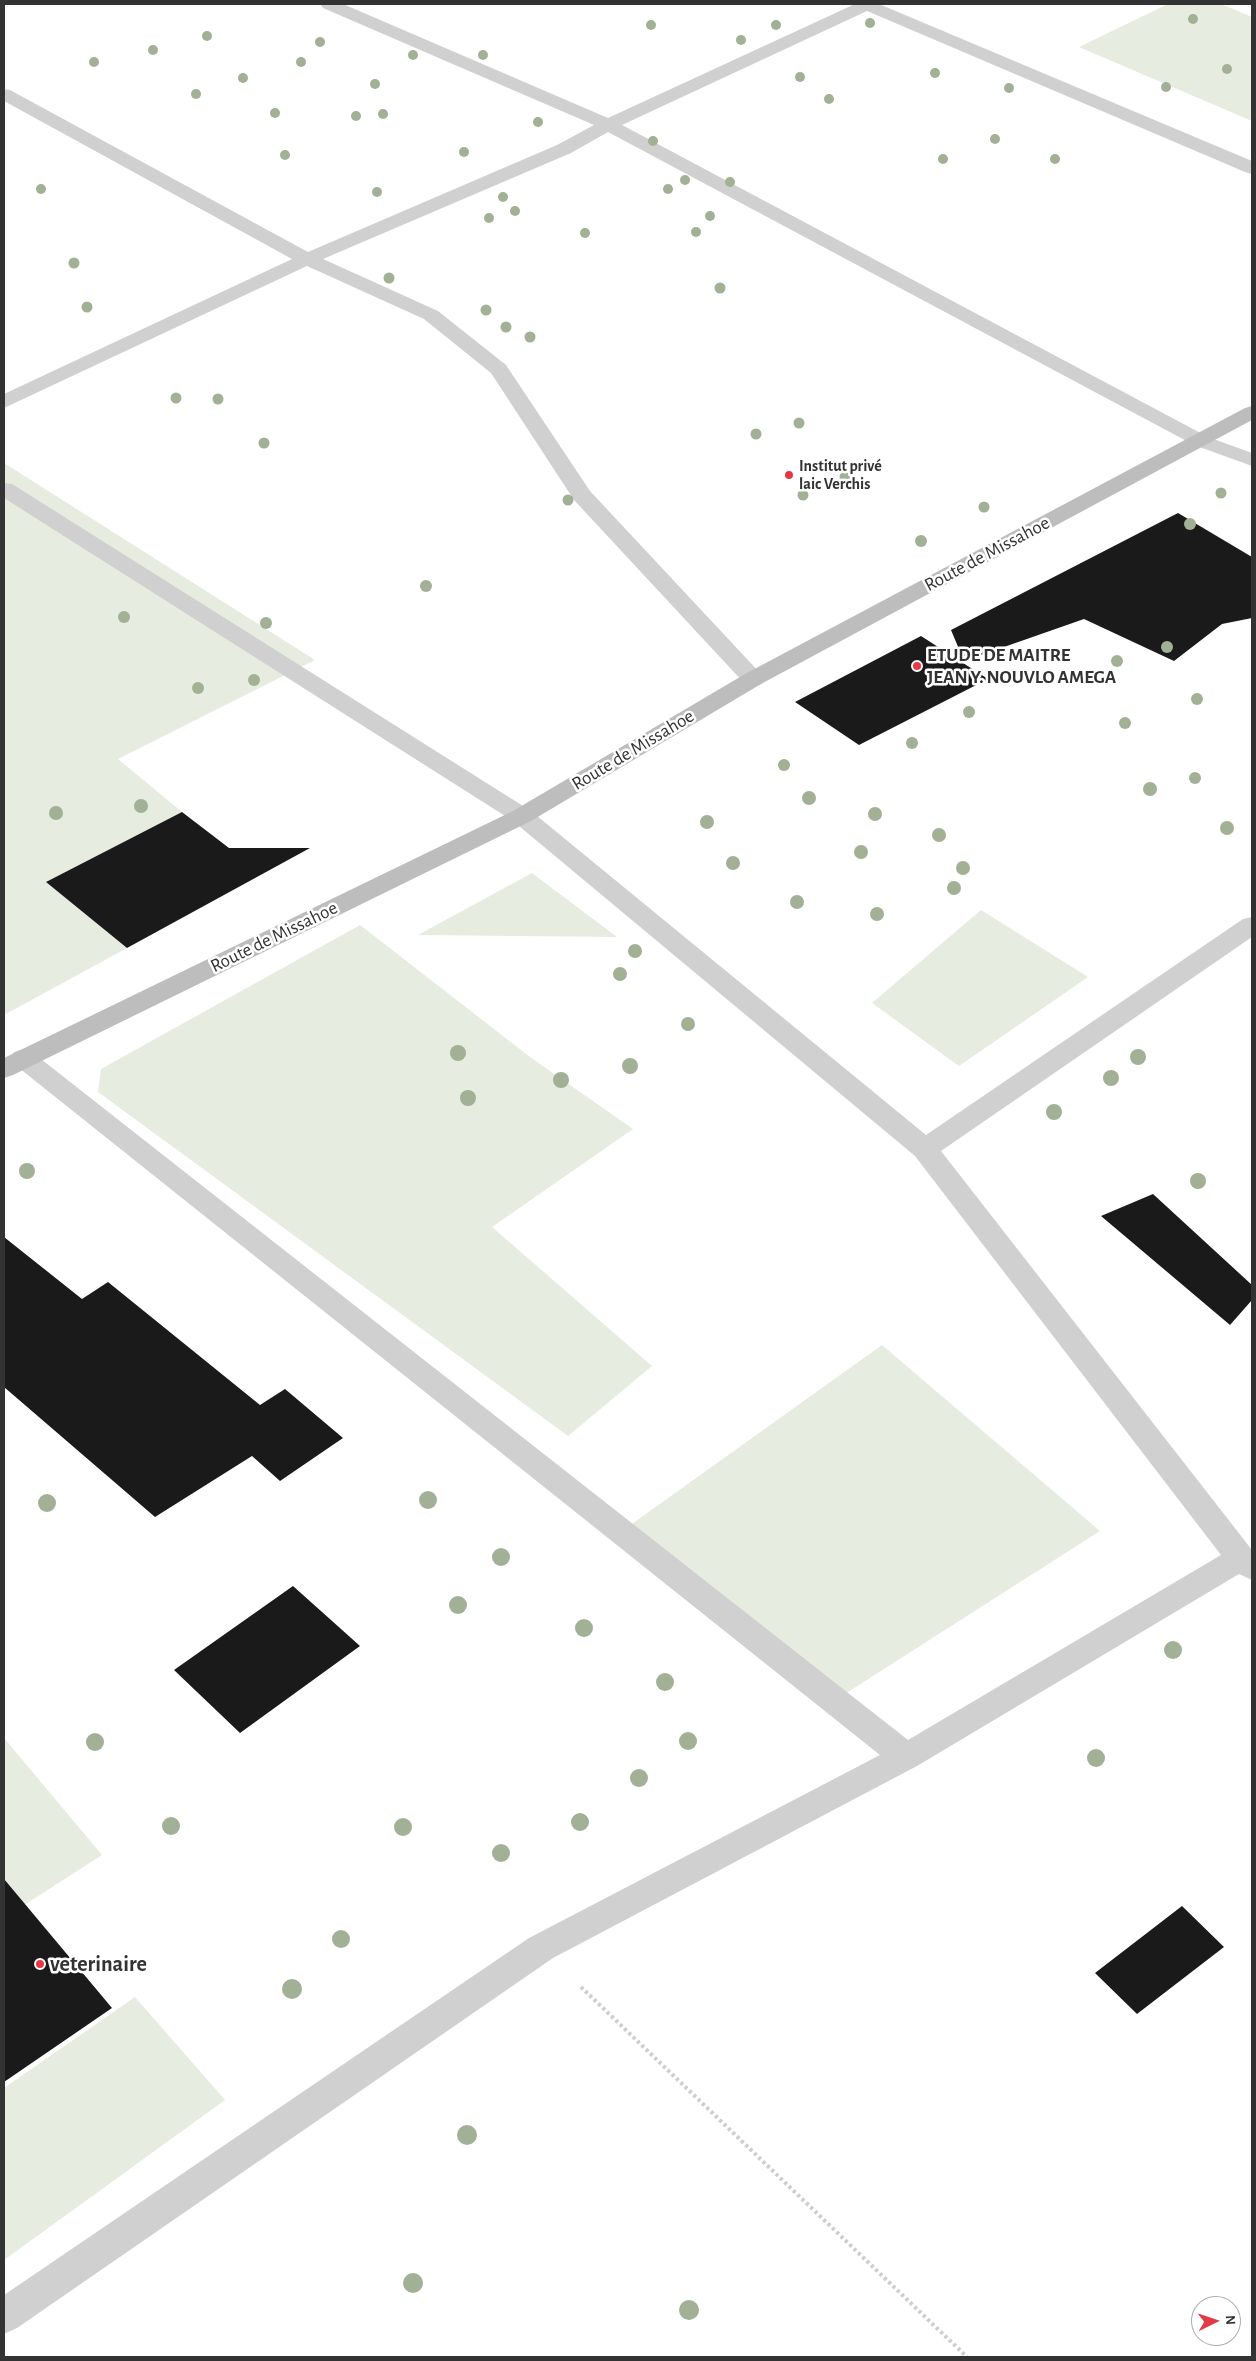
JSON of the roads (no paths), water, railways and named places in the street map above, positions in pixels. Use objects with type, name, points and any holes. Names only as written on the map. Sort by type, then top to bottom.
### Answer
[{"type":"main road","name":"Route de Missahoe","points":[[14,1063],[522,816],[753,678],[1201,441],[1252,412]]},
{"type":"street","points":[[329,4],[608,125],[1201,441],[1252,460]]},
{"type":"street","points":[[4,402],[307,259],[564,149],[608,125],[867,4],[1252,168]]},
{"type":"street","points":[[4,94],[307,259],[431,315],[499,369],[582,495],[753,678]]},
{"type":"street","points":[[4,489],[522,816],[925,1149],[1247,1563],[906,1757],[541,1948],[4,2316]]},
{"type":"street","points":[[925,1149],[1252,925]]},
{"type":"street","points":[[14,1063],[906,1757]]},
{"type":"place","name":"Institut privé laic Verchis","points":[[789,475]]},
{"type":"place","name":"ETUDE DE MAITRE JEAN Y. NOUVLO AMEGA","points":[[917,666]]},
{"type":"place","name":"veterinaire","points":[[40,1964]]}]
